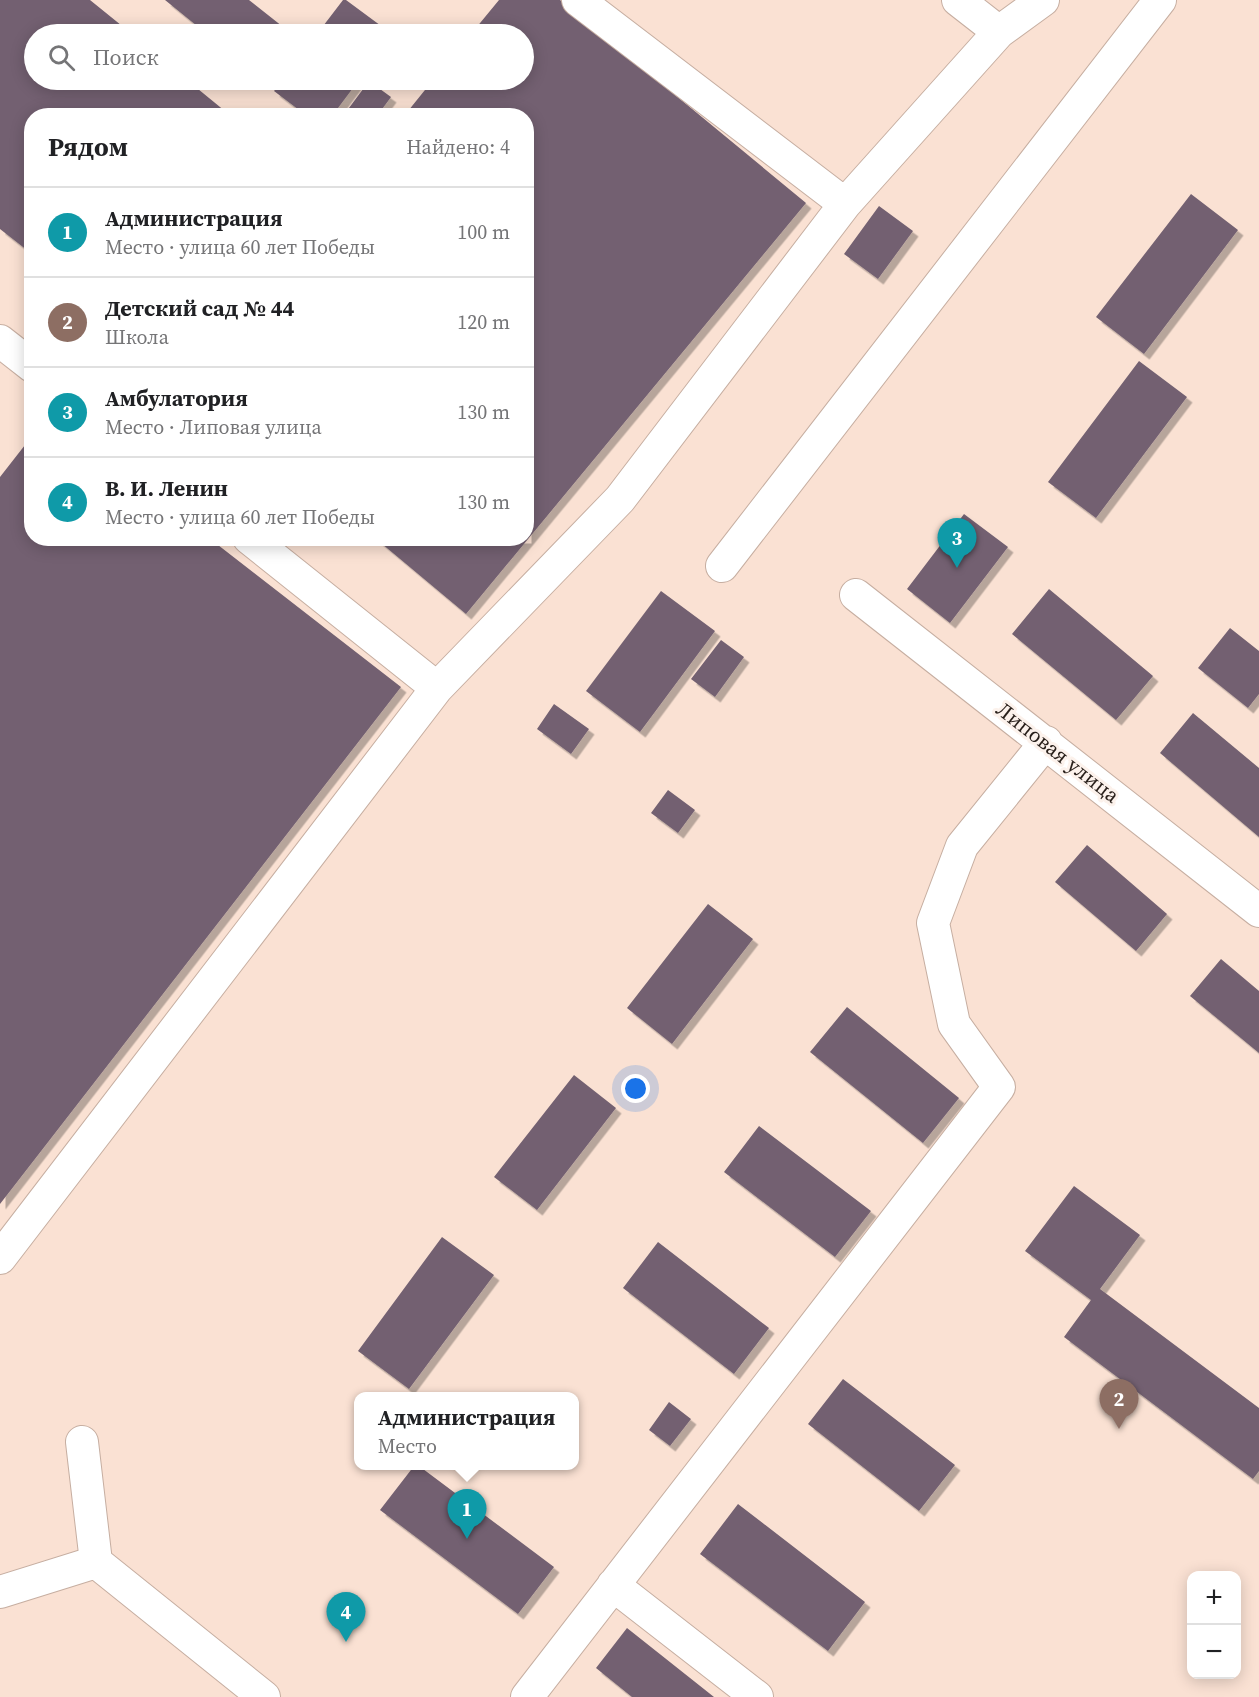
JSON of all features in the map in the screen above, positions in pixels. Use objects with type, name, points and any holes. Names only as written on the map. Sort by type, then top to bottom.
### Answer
[{"type":"street","points":[[578,0],[845,204]]},
{"type":"street","points":[[958,0],[999,32]]},
{"type":"street","points":[[0,1258],[437,688],[620,499],[845,204],[999,32],[1042,0]]},
{"type":"street","points":[[722,566],[1160,0]]},
{"type":"street","points":[[0,341],[24,360]]},
{"type":"street","points":[[259,546],[437,688]]},
{"type":"street","name":"Липовая улица","points":[[856,595],[1259,911]]},
{"type":"street","points":[[527,1697],[999,1087],[954,1024],[933,923],[962,846],[1046,742]]},
{"type":"street","points":[[82,1442],[96,1563],[264,1697]]},
{"type":"street","points":[[0,1592],[96,1563]]},
{"type":"street","points":[[613,1585],[757,1697]]},
{"type":"building","points":[[0,0],[90,0],[120,24],[24,24],[24,90],[199,90],[221,108],[24,108],[24,248],[0,229]]},
{"type":"building","points":[[165,0],[249,0],[279,24],[195,24]]},
{"type":"building","points":[[343,0],[346,0],[378,24],[325,24]]},
{"type":"building","points":[[499,0],[560,0],[806,203],[534,532],[534,108],[410,108],[425,90],[534,90],[534,24],[479,24]]},
{"type":"building","points":[[352,90],[338,108],[296,108],[274,91]]},
{"type":"building","points":[[362,90],[381,90],[391,97],[383,108],[349,108]]},
{"type":"building","points":[[1191,194],[1238,230],[1144,354],[1096,317]]},
{"type":"building","points":[[879,206],[913,231],[878,279],[844,254]]},
{"type":"building","points":[[1139,361],[1187,397],[1096,518],[1048,482]]},
{"type":"building","points":[[24,446],[24,546],[219,546],[401,687],[0,1204],[0,477]]},
{"type":"building","points":[[964,514],[1008,547],[950,623],[907,589]]},
{"type":"building","points":[[385,546],[522,546],[466,614]]},
{"type":"building","points":[[1049,589],[1153,676],[1116,720],[1012,634]]},
{"type":"building","points":[[661,591],[715,631],[640,732],[586,691]]},
{"type":"building","points":[[1230,628],[1259,651],[1259,694],[1248,708],[1198,668]]},
{"type":"building","points":[[721,640],[744,657],[715,697],[691,679]]},
{"type":"building","points":[[554,704],[589,729],[571,754],[537,729]]},
{"type":"building","points":[[1193,713],[1259,768],[1259,837],[1160,753]]},
{"type":"building","points":[[668,790],[695,810],[678,833],[651,813]]},
{"type":"building","points":[[1087,845],[1167,914],[1136,951],[1055,882]]},
{"type":"building","points":[[708,904],[753,939],[672,1044],[627,1008]]},
{"type":"building","points":[[1221,959],[1259,991],[1259,1053],[1190,996]]},
{"type":"building","points":[[847,1007],[959,1098],[923,1143],[810,1052]]},
{"type":"building","points":[[574,1075],[616,1108],[537,1210],[494,1177]]},
{"type":"building","points":[[759,1126],[871,1211],[835,1257],[724,1172]]},
{"type":"building","points":[[1074,1186],[1140,1235],[1100,1289],[1259,1408],[1259,1471],[1253,1479],[1064,1337],[1091,1300],[1025,1251]]},
{"type":"building","points":[[442,1237],[494,1275],[409,1389],[358,1351]]},
{"type":"building","points":[[658,1242],[769,1328],[734,1374],[623,1288]]},
{"type":"building","points":[[843,1379],[955,1465],[919,1511],[808,1424]]},
{"type":"building","points":[[669,1402],[691,1419],[670,1446],[649,1430]]},
{"type":"building","points":[[411,1470],[424,1470],[554,1567],[518,1614],[380,1510]]},
{"type":"building","points":[[738,1504],[865,1602],[828,1651],[700,1554]]},
{"type":"building","points":[[627,1628],[714,1697],[632,1697],[596,1668]]},
{"type":"place","name":"Амбулатория","points":[[957,568]]},
{"type":"place","name":"Детский сад № 44","points":[[1119,1429]]},
{"type":"place","name":"Администрация","points":[[467,1539]]},
{"type":"place","name":"В. И. Ленин","points":[[346,1642]]}]
